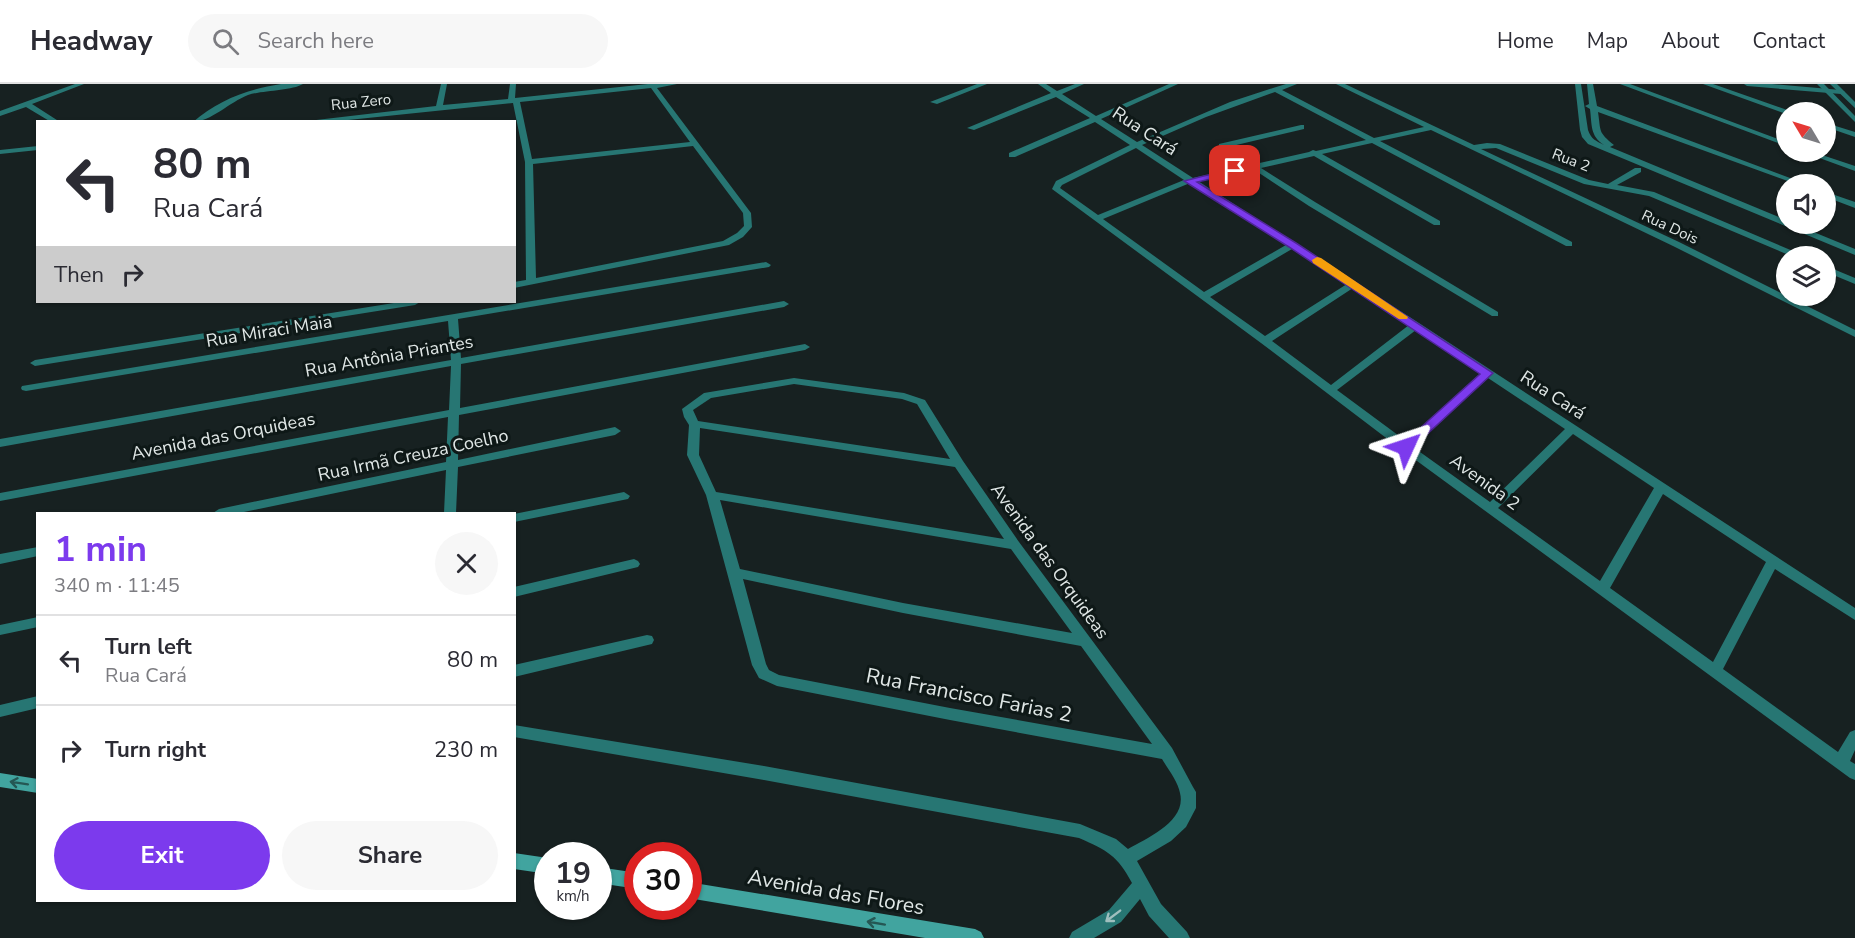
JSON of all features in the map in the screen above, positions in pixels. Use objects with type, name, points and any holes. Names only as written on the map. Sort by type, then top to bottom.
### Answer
[{"type":"main road","points":[[0,780],[36,786]]},
{"type":"main road","points":[[516,861],[534,864]]},
{"type":"main road","name":"Avenida das Flores","points":[[702,892],[975,938]]},
{"type":"street","points":[[0,114],[81,84]]},
{"type":"street","points":[[199,120],[245,92],[259,88],[300,84]]},
{"type":"street","points":[[439,108],[444,84]]},
{"type":"street","points":[[513,84],[514,101],[529,162],[531,283]]},
{"type":"street","points":[[582,84],[583,94]]},
{"type":"street","name":"Rua Zero","points":[[322,120],[674,84]]},
{"type":"street","points":[[934,102],[984,84]]},
{"type":"street","name":"Rua Cará","points":[[1041,84],[1188,181],[1293,245],[1416,325],[1855,615]]},
{"type":"street","points":[[971,128],[1081,84]]},
{"type":"street","points":[[1012,155],[1095,121],[1175,84]]},
{"type":"street","points":[[1134,145],[1204,115],[1294,84]]},
{"type":"street","name":"Rua 2","points":[[1339,84],[1472,148],[1483,145],[1497,146],[1576,179],[1651,194],[1776,247]]},
{"type":"street","points":[[1578,84],[1579,104],[1586,137],[1603,149],[1855,252]]},
{"type":"street","points":[[1590,84],[1597,133],[1604,142],[1776,213]]},
{"type":"street","points":[[1623,84],[1776,140]]},
{"type":"street","points":[[1706,84],[1776,108]]},
{"type":"street","points":[[1719,84],[1776,104]]},
{"type":"street","points":[[1747,84],[1836,87],[1855,106]]},
{"type":"street","points":[[1805,84],[1823,87],[1855,120]]},
{"type":"street","points":[[516,285],[726,243],[748,227],[747,213],[651,86]]},
{"type":"street","points":[[1275,89],[1569,244]]},
{"type":"street","points":[[1579,104],[1594,107],[1776,174]]},
{"type":"street","points":[[28,105],[54,120]]},
{"type":"street","points":[[1836,125],[1855,130]]},
{"type":"street","points":[[1301,127],[1222,146],[1312,204],[1495,314]]},
{"type":"street","points":[[1836,127],[1855,135]]},
{"type":"street","points":[[1096,219],[1188,181],[1312,152],[1431,128]]},
{"type":"street","points":[[529,162],[694,144]]},
{"type":"street","name":"Avenida 2","points":[[1134,145],[1062,181],[1056,185],[1056,189],[1855,773]]},
{"type":"street","points":[[0,152],[36,148]]},
{"type":"street","name":"Rua Dois","points":[[1472,148],[1676,244],[1855,334]]},
{"type":"street","points":[[1312,152],[1437,223]]},
{"type":"street","points":[[1835,162],[1855,169]]},
{"type":"street","points":[[1610,186],[1638,170]]},
{"type":"street","points":[[1836,198],[1855,205]]},
{"type":"street","points":[[1827,234],[1855,245]]},
{"type":"street","points":[[1204,296],[1293,245]]},
{"type":"street","name":"Rua Miraci Maia","points":[[26,388],[766,266]]},
{"type":"street","points":[[1836,273],[1855,281]]},
{"type":"street","points":[[1265,341],[1353,284]]},
{"type":"street","points":[[35,363],[409,303]]},
{"type":"street","name":"Rua Antônia Priantes","points":[[0,443],[784,304]]},
{"type":"street","points":[[450,512],[456,361],[453,317]]},
{"type":"street","points":[[1331,390],[1416,325]]},
{"type":"street","name":"Avenida das Orquideas","points":[[0,497],[454,410],[643,378],[805,346]]},
{"type":"street","points":[[1406,447],[1487,373]]},
{"type":"street","name":"Avenida das Orquideas","points":[[695,424],[689,417],[687,409],[708,395],[794,381],[914,398],[921,402],[959,464],[1015,545],[1167,753],[1188,792],[1188,808],[1180,822],[1165,836],[1126,858]]},
{"type":"street","points":[[959,464],[695,424],[693,455],[712,495],[735,573],[903,608],[1085,641]]},
{"type":"street","points":[[1491,508],[1572,429]]},
{"type":"street","name":"Rua Irmã Creuza Coelho","points":[[224,512],[615,431]]},
{"type":"street","points":[[1602,590],[1661,487]]},
{"type":"street","points":[[712,495],[1015,545]]},
{"type":"street","points":[[516,518],[624,496]]},
{"type":"street","points":[[0,559],[36,551]]},
{"type":"street","points":[[1715,671],[1772,562]]},
{"type":"street","points":[[516,592],[634,564]]},
{"type":"street","name":"Rua Francisco Farias 2","points":[[735,573],[759,665],[765,674],[777,680],[1167,753]]},
{"type":"street","points":[[0,630],[36,621]]},
{"type":"street","points":[[516,671],[647,640]]},
{"type":"street","points":[[0,711],[36,702]]},
{"type":"street","points":[[516,731],[764,773],[1080,831],[1110,844],[1126,858],[1155,910],[1181,938]]},
{"type":"street","points":[[1841,762],[1855,735]]},
{"type":"street","points":[[1078,938],[1115,916],[1140,886]]},
{"type":"slow traffic","points":[[1317,260],[1403,317]]},
{"type":"route","points":[[1235,171],[1188,181],[1293,245],[1487,373],[1406,447]]}]
